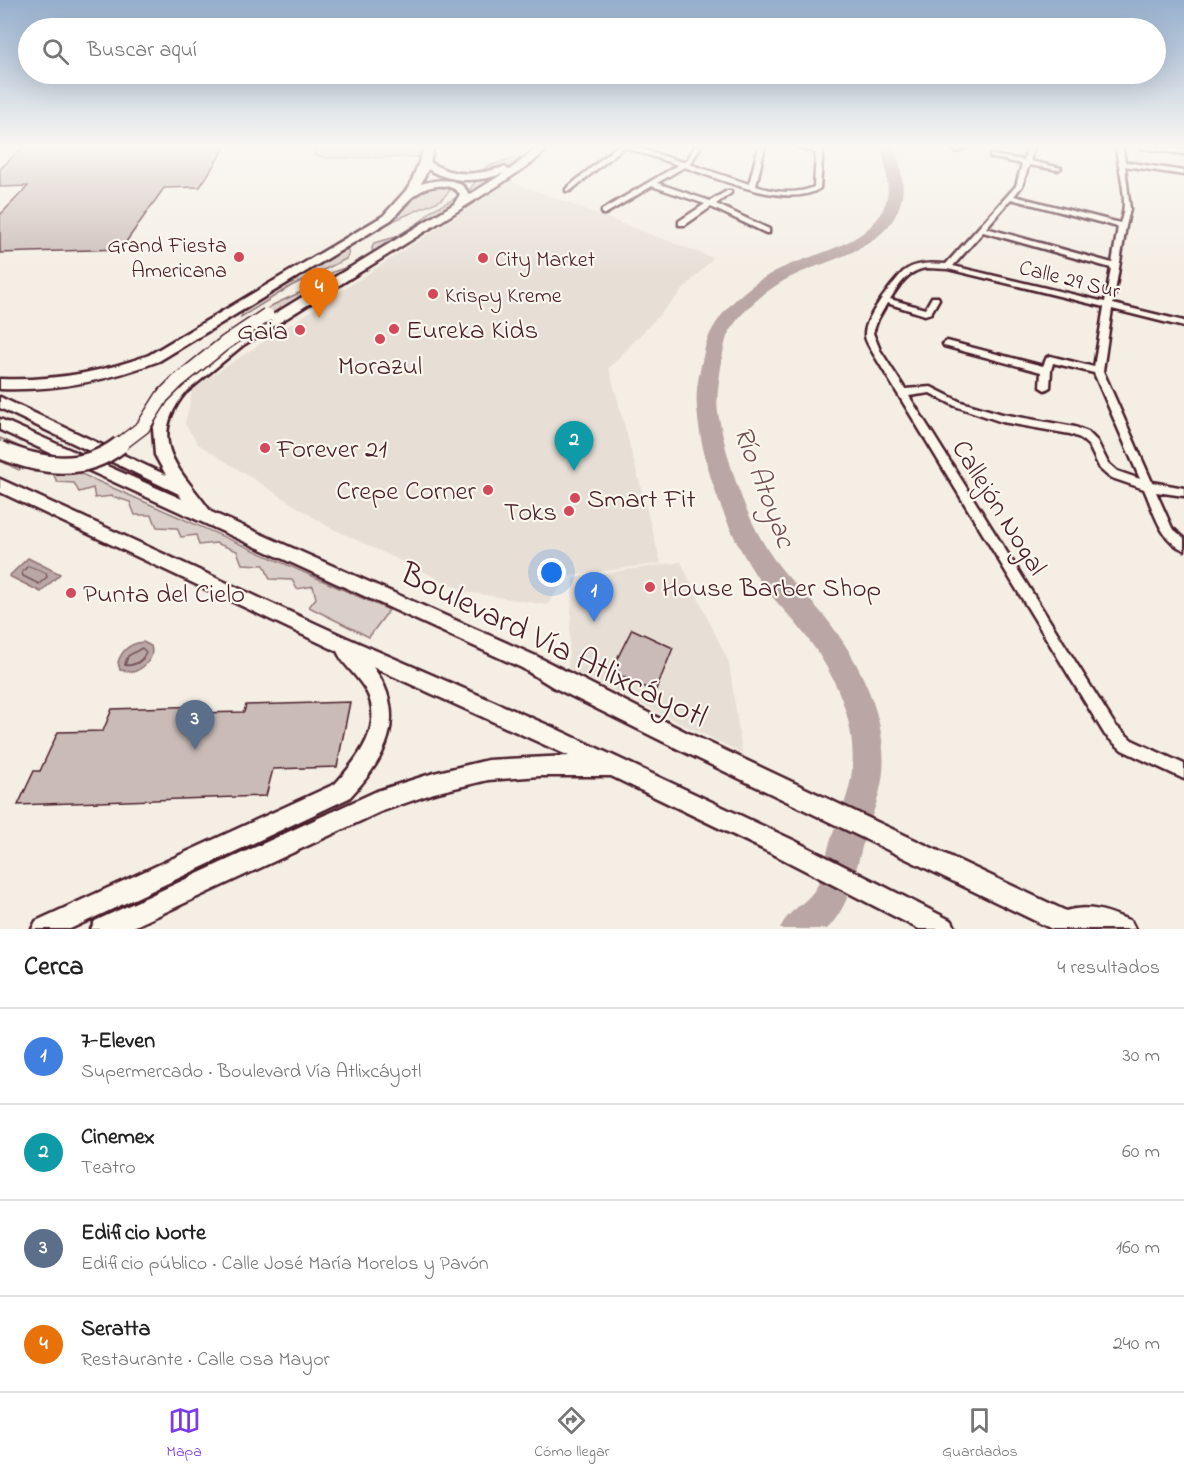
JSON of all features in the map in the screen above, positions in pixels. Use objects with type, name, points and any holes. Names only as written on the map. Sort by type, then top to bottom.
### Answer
[{"type":"main road","points":[[0,384],[24,385],[82,380],[117,372],[154,358],[375,226],[398,208],[413,192],[419,189]]},
{"type":"main road","points":[[458,207],[465,194],[463,189]]},
{"type":"main road","points":[[207,518],[184,490],[162,455],[160,429],[171,401],[180,390],[237,343],[484,189]]},
{"type":"main road","points":[[0,450],[19,458],[54,466],[70,465],[107,455],[143,427],[162,397],[178,381],[225,343],[267,315],[315,288],[338,279]]},
{"type":"main road","points":[[0,402],[184,490]]},
{"type":"main road","name":"Boulevard Vía Atlixcáyotl","points":[[0,424],[529,662],[615,707],[1072,926]]},
{"type":"main road","points":[[0,485],[340,644],[614,767],[785,848],[944,929]]},
{"type":"main road","points":[[44,929],[342,791],[364,769],[376,747],[382,720],[379,696],[368,675],[340,644]]},
{"type":"main road","points":[[104,929],[377,802],[434,783],[488,771],[540,766],[614,767]]},
{"type":"main road","points":[[1072,926],[1079,918],[1092,918],[1124,929]]},
{"type":"street","points":[[605,212],[644,189]]},
{"type":"street","points":[[669,189],[711,204],[766,231]]},
{"type":"street","points":[[763,189],[786,194],[815,189]]},
{"type":"street","points":[[948,267],[1017,189]]},
{"type":"street","points":[[1125,189],[1126,220],[1122,226],[1114,267],[1098,371],[1168,531],[1184,544]]},
{"type":"street","points":[[682,223],[729,192]]},
{"type":"street","points":[[1011,197],[1122,226]]},
{"type":"street","points":[[983,230],[1114,267]]},
{"type":"street","name":"Callejón Nogal","points":[[948,267],[931,266],[910,270],[904,274],[889,301],[870,324],[869,335],[1110,730],[1127,745],[1184,772]]},
{"type":"street","name":"Calle 29 Sur","points":[[948,267],[1184,324]]},
{"type":"street","points":[[889,301],[925,312],[935,299]]},
{"type":"street","points":[[947,344],[1046,370]]},
{"type":"street","points":[[1046,387],[1046,370],[1050,359],[1098,371]]},
{"type":"street","points":[[903,393],[931,390],[958,404],[1002,418],[1071,430],[1084,435],[1093,444],[1104,466],[1113,474],[1148,486],[1184,492]]},
{"type":"shaded area","points":[[422,189],[451,189],[441,200],[386,224]]},
{"type":"shaded area","points":[[497,189],[532,189],[713,258],[609,368],[661,563],[569,576],[547,605],[467,592],[329,527],[198,444],[185,424],[193,388]]},
{"type":"shaded area","points":[[461,195],[462,200],[373,255],[374,243],[396,237],[421,221],[432,210]]},
{"type":"shaded area","points":[[347,248],[349,254],[346,259],[291,286],[241,317],[244,309]]},
{"type":"shaded area","points":[[367,260],[266,322],[245,324],[273,305],[312,287],[333,272]]},
{"type":"shaded area","points":[[0,438],[389,610],[369,637],[309,607],[316,598],[313,586],[297,589],[292,580],[270,579],[264,565],[242,564],[237,551],[216,543],[199,545],[196,535],[181,537],[177,528],[157,527],[152,515],[135,515],[130,502],[112,496],[95,498],[93,488],[79,492],[74,483],[57,482],[53,473],[34,472],[32,460],[19,470],[0,461]]},
{"type":"shaded area","points":[[681,562],[729,663],[742,753],[568,668],[573,578]]},
{"type":"water","points":[[28,558],[60,574],[41,592],[9,576]]},
{"type":"water","points":[[143,642],[151,646],[152,650],[148,662],[134,672],[120,670],[118,662],[125,651]]},
{"type":"building","points":[[25,189],[163,189],[121,249],[0,253],[0,215]]},
{"type":"building","points":[[632,629],[673,648],[655,692],[611,671]]},
{"type":"building","points":[[350,702],[337,767],[273,769],[266,796],[18,805],[34,771],[40,771],[58,732],[103,731],[112,709],[202,706],[199,713],[244,712],[246,705]]},
{"type":"waterway","name":"Río Atoyac","points":[[798,929],[820,911],[833,892],[837,881],[867,778],[866,734],[856,698],[840,663],[815,626],[771,576],[748,539],[731,499],[718,456],[708,414],[708,391],[715,345],[725,324],[760,290],[779,276],[846,249],[873,232],[884,220],[892,206],[895,189]]},
{"type":"place","name":"Grand Fiesta Americana","points":[[239,257]]},
{"type":"place","name":"City Market","points":[[483,258]]},
{"type":"place","name":"Krispy Kreme","points":[[433,294]]},
{"type":"place","name":"Seratta","points":[[319,318]]},
{"type":"place","name":"Eureka Kids","points":[[394,329]]},
{"type":"place","name":"Gaia","points":[[300,330]]},
{"type":"place","name":"Morazul","points":[[380,339]]},
{"type":"place","name":"Forever 21","points":[[265,448]]},
{"type":"place","name":"Cinemex","points":[[574,471]]},
{"type":"place","name":"Crepe Corner","points":[[488,490]]},
{"type":"place","name":"Smart Fit","points":[[575,498]]},
{"type":"place","name":"Toks","points":[[569,511]]},
{"type":"place","name":"House Barber Shop","points":[[650,587]]},
{"type":"place","name":"Punta del Cielo","points":[[71,593]]},
{"type":"place","name":"7-Eleven","points":[[594,622]]},
{"type":"place","name":"Edificio Norte","points":[[195,750]]}]
